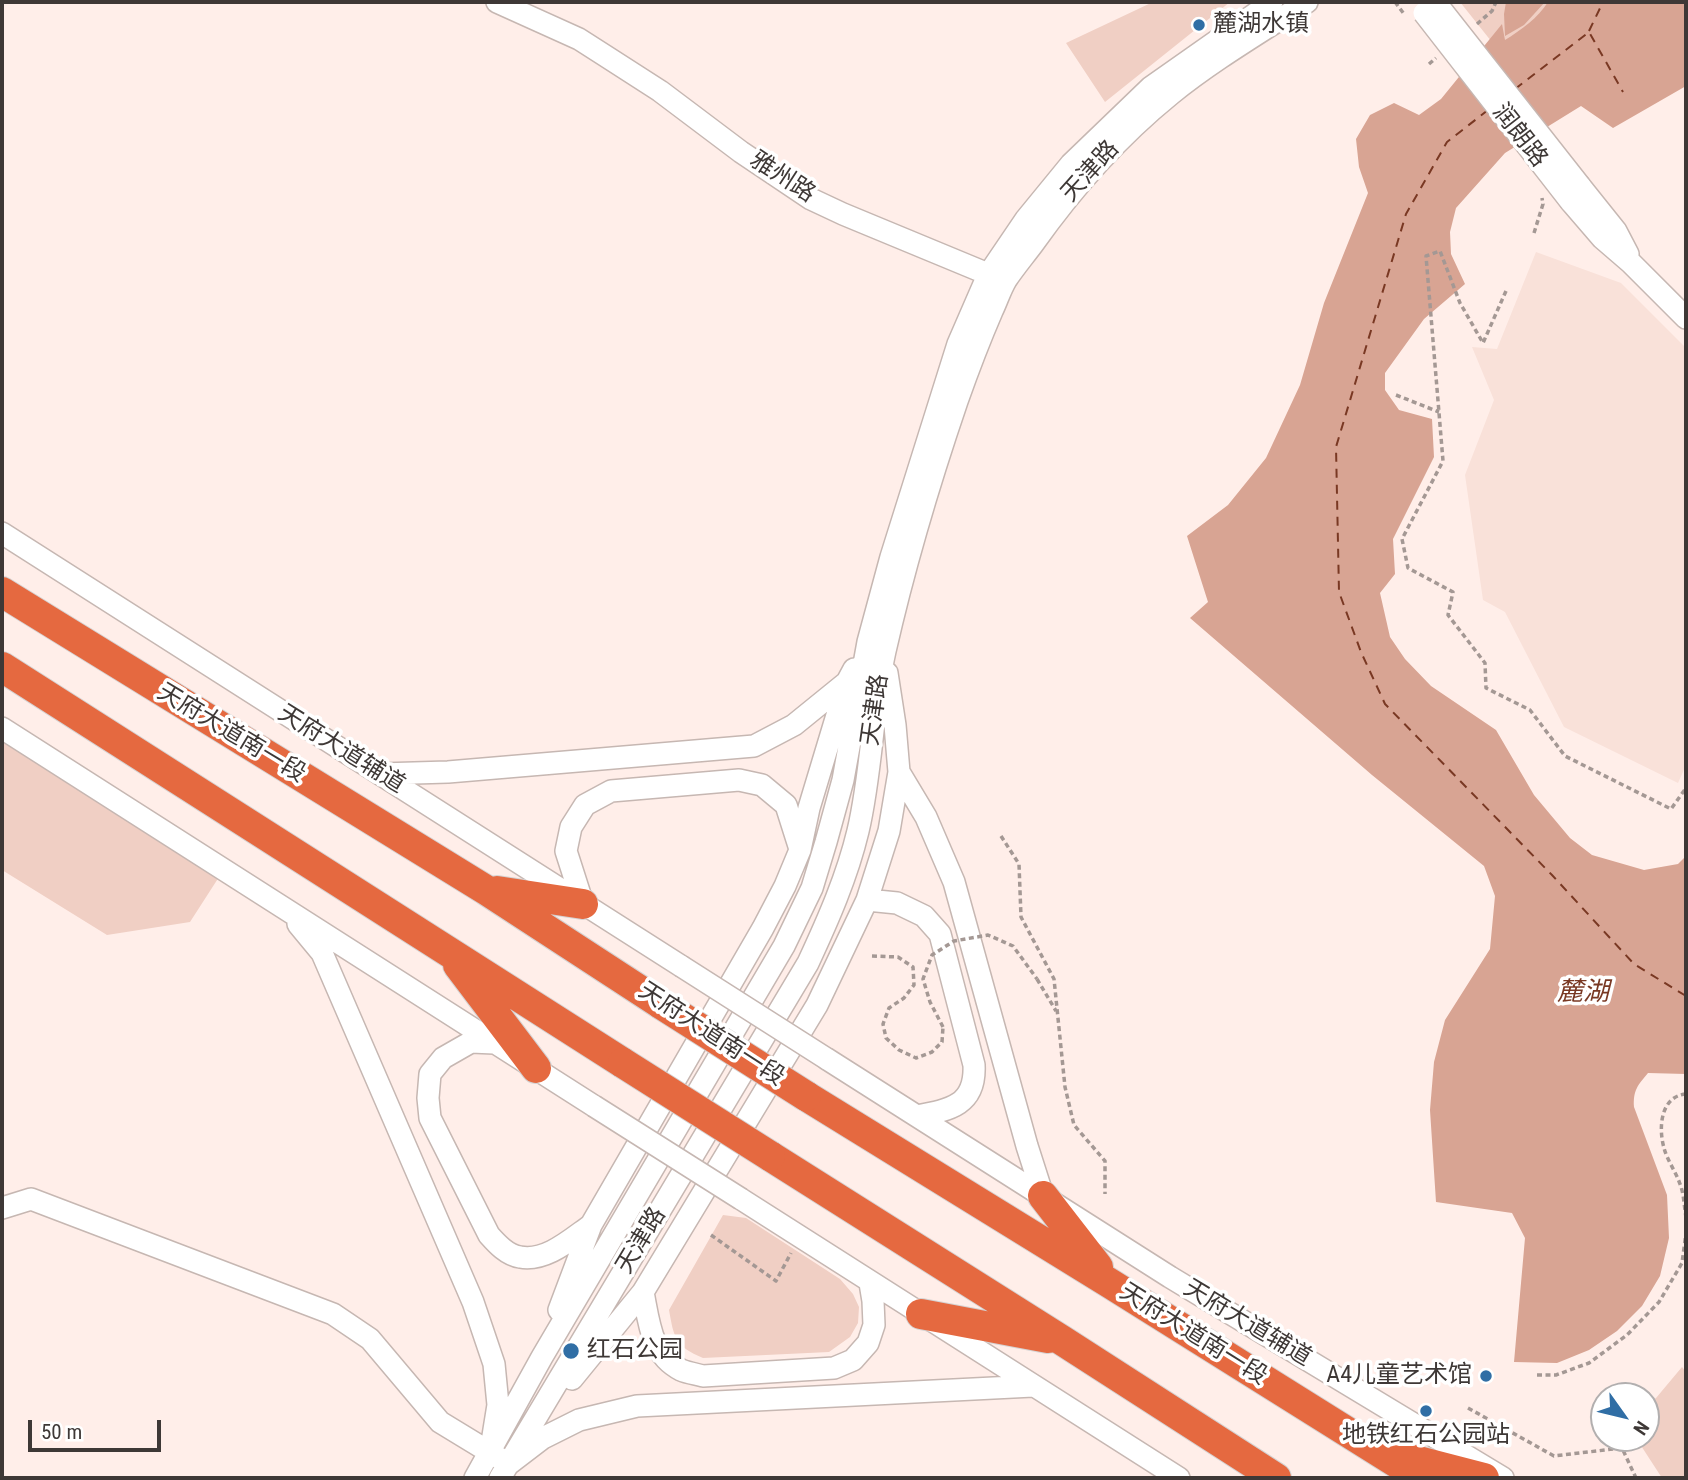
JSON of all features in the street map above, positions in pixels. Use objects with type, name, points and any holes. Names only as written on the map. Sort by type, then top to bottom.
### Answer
[{"type":"highway","name":"天府大道南一段","points":[[2,592],[486,890],[806,1096],[1421,1478]]},
{"type":"highway","points":[[2,667],[1276,1478]]},
{"type":"highway","points":[[486,890],[583,904]]},
{"type":"highway","points":[[447,951],[536,1068]]},
{"type":"highway","points":[[1043,1196],[1111,1284]]},
{"type":"highway","points":[[921,1314],[1063,1341]]},
{"type":"highway","points":[[1376,1450],[1483,1478]]},
{"type":"street","name":"雅州路","points":[[497,2],[579,39],[660,91],[741,152],[811,199],[843,215],[997,278]]},
{"type":"street","name":"天津路","points":[[475,1478],[542,1357],[784,946],[812,888],[894,582],[997,278],[1026,219],[1071,164],[1151,87],[1272,2]]},
{"type":"street","name":"天津路","points":[[997,278],[1109,152],[1170,94],[1307,2]]},
{"type":"street","name":"润朗路","points":[[1424,8],[1576,194],[1602,238],[1631,262],[1686,318]]},
{"type":"street","name":"天府大道辅道","points":[[2,533],[1170,1277],[1503,1478]]},
{"type":"street","name":"天津路","points":[[505,1471],[808,963],[829,917],[846,875],[859,830],[876,703],[876,648]]},
{"type":"street","points":[[380,774],[448,772],[754,746],[794,725],[847,682],[876,648]]},
{"type":"street","points":[[531,1428],[643,1292],[817,1005],[867,900],[889,831],[899,772],[895,725],[876,648]]},
{"type":"street","points":[[542,1357],[590,1225],[785,886],[800,850],[809,808],[847,682]]},
{"type":"street","points":[[2,728],[1179,1478]]},
{"type":"street","points":[[899,772],[926,817],[954,882],[1043,1196]]},
{"type":"street","points":[[583,904],[566,851],[571,827],[585,805],[611,791],[739,780],[762,785],[786,805],[800,850]]},
{"type":"street","points":[[867,900],[897,903],[925,916],[940,934],[974,1065],[975,1080],[968,1095],[948,1110],[917,1116]]},
{"type":"street","points":[[285,909],[322,953],[473,1302],[494,1364],[498,1405],[490,1452]]},
{"type":"street","points":[[494,1042],[471,1042],[443,1058],[430,1074],[428,1098],[430,1118],[489,1235],[502,1249],[519,1258],[540,1256],[562,1245],[590,1225]]},
{"type":"street","points":[[2,1208],[31,1199],[333,1314],[370,1339],[440,1422],[490,1452],[505,1471],[543,1438],[579,1420],[637,1406],[1034,1386]]},
{"type":"street","points":[[643,1292],[651,1333],[658,1349],[668,1362],[683,1371],[703,1376],[834,1368],[853,1360],[868,1343],[874,1325],[870,1283]]},
{"type":"path","points":[[1395,2],[1424,8]]},
{"type":"path","points":[[1534,233],[1543,204],[1541,192]]},
{"type":"path","points":[[1506,292],[1483,343],[1460,303],[1440,251],[1426,256],[1443,461],[1402,538],[1408,568],[1453,592],[1448,615],[1485,663],[1486,688],[1530,710],[1565,756],[1671,809],[1686,788]]},
{"type":"path","points":[[1396,395],[1439,412]]},
{"type":"path","points":[[1001,836],[1019,864],[1021,917],[1054,979],[1065,1087],[1074,1125],[1105,1161],[1105,1194]]},
{"type":"path","points":[[872,956],[898,957],[913,967],[914,985],[904,998],[889,1008],[883,1024],[886,1038],[898,1050],[916,1058],[932,1052],[942,1042],[943,1027],[930,1002],[923,979],[932,955],[954,941],[988,935],[1013,946],[1057,1013]]},
{"type":"path","points":[[1686,1094],[1678,1094],[1665,1106],[1661,1124],[1664,1148],[1681,1185],[1686,1217]]},
{"type":"path","points":[[1537,1375],[1556,1375],[1589,1363],[1626,1335],[1658,1302],[1682,1263],[1686,1233]]},
{"type":"path","points":[[711,1235],[776,1281],[793,1248]]},
{"type":"path","points":[[1468,1408],[1554,1456],[1622,1448],[1636,1478]]},
{"type":"shaded area","points":[[1153,2],[1230,2],[1105,102],[1066,43]]},
{"type":"shaded area","points":[[1460,2],[1563,2],[1507,61]]},
{"type":"shaded area","points":[[1536,252],[1621,283],[1686,348],[1686,765],[1678,783],[1564,727],[1505,612],[1483,600],[1465,475],[1494,400],[1472,347],[1497,349]]},
{"type":"shaded area","points":[[2,740],[219,877],[190,922],[107,935],[2,870]]},
{"type":"shaded area","points":[[723,1215],[746,1218],[840,1279],[853,1294],[859,1307],[858,1323],[850,1337],[829,1352],[703,1358],[681,1345],[672,1328],[669,1310]]},
{"type":"shaded area","points":[[1682,1367],[1686,1372],[1686,1478],[1662,1478],[1645,1452],[1660,1452],[1660,1393]]},
{"type":"water","points":[[1506,2],[1545,2],[1524,25],[1505,36]]},
{"type":"water","name":"麓湖","points":[[1548,2],[1686,2],[1686,86],[1613,128],[1581,106],[1505,153],[1456,208],[1450,232],[1451,254],[1465,284],[1424,319],[1385,373],[1385,390],[1399,410],[1432,419],[1434,457],[1393,539],[1395,574],[1380,593],[1390,637],[1405,659],[1431,686],[1496,730],[1534,795],[1570,838],[1592,855],[1644,870],[1678,864],[1686,856],[1686,1074],[1648,1073],[1634,1096],[1634,1107],[1667,1195],[1669,1238],[1660,1276],[1642,1306],[1617,1331],[1589,1350],[1557,1363],[1514,1362],[1525,1238],[1512,1213],[1436,1202],[1430,1110],[1434,1062],[1445,1020],[1490,949],[1495,896],[1484,866],[1372,775],[1190,618],[1208,602],[1187,536],[1228,505],[1266,458],[1300,385],[1324,303],[1368,193],[1359,167],[1356,139],[1370,115],[1394,103],[1419,115],[1441,99],[1502,24],[1505,40],[1523,28]]},
{"type":"ferry route","points":[[1589,31],[1603,2]]},
{"type":"ferry route","points":[[1515,89],[1589,32],[1623,92]]},
{"type":"ferry route","points":[[1488,110],[1447,142],[1406,214],[1336,447],[1339,592],[1361,652],[1385,704],[1552,875],[1634,964],[1686,996]]},
{"type":"place","name":"麓湖水镇","points":[[1199,25]]},
{"type":"place","name":"红石公园","points":[[571,1351]]},
{"type":"place","name":"A4儿童艺术馆","points":[[1486,1376]]},
{"type":"place","name":"地铁红石公园站","points":[[1426,1411]]}]
